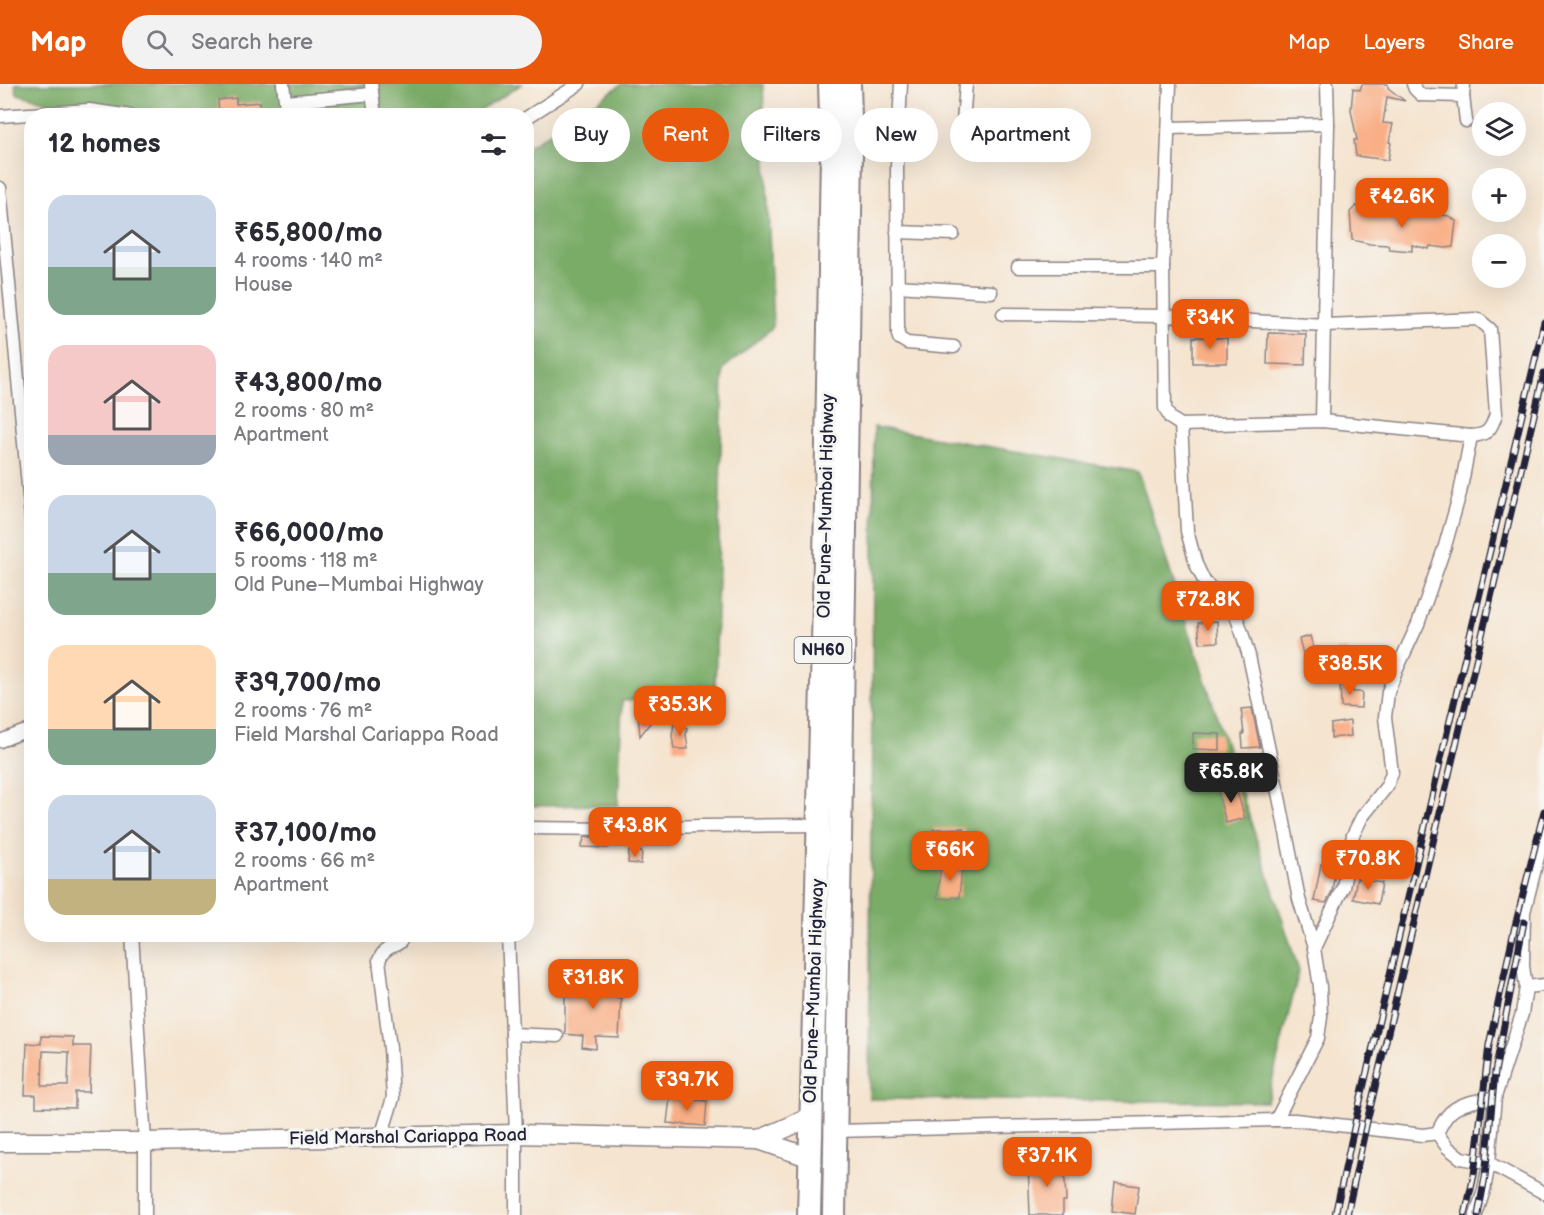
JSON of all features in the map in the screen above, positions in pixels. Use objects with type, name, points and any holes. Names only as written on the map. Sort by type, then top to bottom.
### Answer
[{"type":"highway","name":"Old Pune–Mumbai Highway","points":[[809,1215],[825,561],[832,164],[830,84]]},
{"type":"highway","name":"Old Pune–Mumbai Highway","points":[[834,1215],[851,153],[849,84]]},
{"type":"street","points":[[283,84],[286,108]]},
{"type":"street","points":[[534,113],[579,84]]},
{"type":"street","points":[[901,84],[897,167],[898,334],[899,338],[907,343],[954,346]]},
{"type":"street","points":[[964,108],[966,84]]},
{"type":"street","points":[[1004,314],[1165,316],[1325,325],[1478,319],[1490,329],[1496,414],[1492,426],[1487,432],[1470,436],[1322,422],[1181,425],[1170,418],[1165,408],[1165,316],[1163,267],[1170,84]]},
{"type":"street","points":[[1322,422],[1327,84]]},
{"type":"street","points":[[1413,84],[1421,95],[1464,90],[1466,121]]},
{"type":"street","points":[[286,102],[371,89],[374,108]]},
{"type":"street","points":[[0,116],[24,114]]},
{"type":"street","points":[[1169,128],[1328,124]]},
{"type":"street","points":[[0,188],[6,310],[24,461]]},
{"type":"street","points":[[897,232],[953,234]]},
{"type":"street","points":[[1018,267],[1163,267]]},
{"type":"street","points":[[897,286],[991,292]]},
{"type":"street","points":[[1181,425],[1187,531],[1191,549],[1204,580],[1236,615],[1249,656],[1299,899],[1314,948],[1320,987],[1321,1017],[1318,1038],[1276,1120]]},
{"type":"street","points":[[1314,948],[1342,887],[1353,834],[1362,817],[1387,786],[1392,773],[1385,717],[1388,692],[1418,624],[1445,546],[1460,493],[1470,436]]},
{"type":"street","points":[[0,741],[24,732]]},
{"type":"street","points":[[534,828],[612,830],[700,826],[819,825]]},
{"type":"street","points":[[1476,1215],[1489,1163],[1495,1097],[1522,1014],[1526,987],[1523,966],[1524,912],[1544,832]]},
{"type":"street","points":[[132,942],[145,1142],[145,1215]]},
{"type":"street","points":[[381,1137],[393,1098],[390,1048],[379,960],[385,950],[400,942]]},
{"type":"street","points":[[508,942],[516,1134],[516,1215]]},
{"type":"street","points":[[1526,987],[1544,985]]},
{"type":"street","points":[[512,1034],[557,1036]]},
{"type":"street","points":[[1437,1133],[1447,1116],[1457,1107],[1495,1097]]},
{"type":"street","name":"Field Marshal Cariappa Road","points":[[0,1142],[145,1142],[516,1134],[759,1140],[811,1117]]},
{"type":"street","points":[[835,1131],[1295,1120],[1423,1135],[1437,1133]]},
{"type":"street","points":[[1437,1133],[1447,1147],[1461,1158],[1489,1163],[1544,1192]]},
{"type":"street","points":[[759,1140],[810,1158]]},
{"type":"green space","points":[[15,84],[522,84],[484,108],[71,108],[17,94]]},
{"type":"green space","points":[[622,84],[763,84],[764,108],[741,108],[741,162],[766,162],[773,327],[723,369],[715,694],[622,701],[618,805],[534,806],[534,143],[552,132],[552,162],[630,162],[630,108],[588,108]]},
{"type":"green space","points":[[874,427],[1138,472],[1299,971],[1267,1102],[869,1099]]},
{"type":"building","points":[[1362,84],[1388,84],[1388,88],[1405,101],[1387,97],[1383,123],[1393,124],[1388,160],[1356,156],[1354,140],[1357,140],[1351,110],[1353,88],[1360,90]]},
{"type":"building","points":[[236,98],[236,104],[260,102],[260,108],[218,108],[218,100]]},
{"type":"building","points":[[1356,206],[1383,212],[1424,212],[1449,216],[1456,221],[1453,247],[1430,246],[1429,249],[1412,245],[1412,251],[1389,249],[1388,245],[1352,240],[1350,212]]},
{"type":"building","points":[[1268,333],[1306,334],[1305,365],[1267,364]]},
{"type":"building","points":[[1193,337],[1227,338],[1227,363],[1193,363]]},
{"type":"building","points":[[1217,621],[1218,642],[1200,643],[1198,623]]},
{"type":"building","points":[[1310,636],[1315,653],[1304,657],[1299,639]]},
{"type":"building","points":[[1348,649],[1349,667],[1337,668],[1336,650]]},
{"type":"building","points":[[1340,681],[1352,681],[1353,692],[1362,692],[1361,708],[1341,707]]},
{"type":"building","points":[[1252,708],[1260,747],[1243,748],[1241,709]]},
{"type":"building","points":[[638,714],[651,715],[650,723],[640,736]]},
{"type":"building","points":[[1350,721],[1351,736],[1331,738],[1331,724]]},
{"type":"building","points":[[674,723],[687,728],[688,749],[674,749],[672,736]]},
{"type":"building","points":[[1193,733],[1220,734],[1220,750],[1193,749]]},
{"type":"building","points":[[1235,785],[1245,818],[1226,823],[1217,790]]},
{"type":"building","points":[[964,828],[965,845],[933,846],[933,829]]},
{"type":"building","points":[[585,837],[598,837],[608,848],[581,847]]},
{"type":"building","points":[[629,851],[642,852],[641,864],[628,863]]},
{"type":"building","points":[[941,864],[962,866],[959,898],[937,898]]},
{"type":"building","points":[[1321,864],[1336,866],[1332,891],[1326,903],[1314,901]]},
{"type":"building","points":[[1357,878],[1382,883],[1378,904],[1353,899]]},
{"type":"building","points":[[583,968],[610,972],[607,997],[621,998],[619,1038],[596,1037],[596,1049],[582,1047],[583,1036],[565,1034],[565,996],[583,996]]},
{"type":"building","points":[[41,1036],[73,1037],[73,1046],[91,1046],[89,1092],[75,1092],[75,1108],[36,1107],[36,1095],[25,1095],[27,1043],[41,1044]],"holes":[[[43,1051],[69,1052],[68,1086],[42,1086]]]},
{"type":"building","points":[[670,1098],[707,1101],[705,1126],[667,1123]]},
{"type":"building","points":[[1064,1161],[1066,1201],[1063,1201],[1063,1215],[1030,1215],[1028,1163]]},
{"type":"building","points":[[1115,1183],[1139,1186],[1135,1214],[1112,1211]]},
{"type":"railway","points":[[1335,1215],[1544,322]]},
{"type":"railway","points":[[1347,1215],[1368,1117],[1544,373]]},
{"type":"railway","points":[[1465,1215],[1474,1175],[1489,1045],[1515,926],[1544,811]]},
{"type":"railway","points":[[1478,1215],[1485,1177],[1495,1072],[1524,922]]}]
